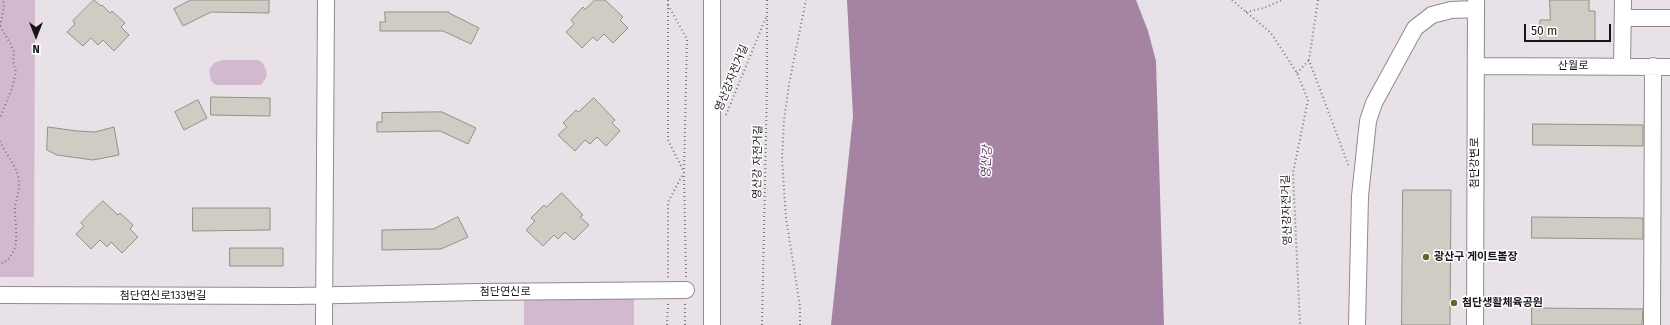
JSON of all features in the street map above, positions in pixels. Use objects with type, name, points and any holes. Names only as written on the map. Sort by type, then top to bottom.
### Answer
[{"type":"street","points":[[324,325],[326,0]]},
{"type":"street","points":[[712,0],[712,325]]},
{"type":"street","points":[[1622,66],[1623,0]]},
{"type":"street","points":[[1357,325],[1360,196],[1368,121],[1374,103],[1415,28],[1432,15],[1475,5]]},
{"type":"street","name":"첨단강변로","points":[[1475,5],[1475,325]]},
{"type":"street","points":[[1623,18],[1670,18]]},
{"type":"street","name":"산월로","points":[[1476,66],[1670,66]]},
{"type":"street","points":[[1652,325],[1653,66]]},
{"type":"street","name":"첨단연신로","points":[[325,295],[686,290]]},
{"type":"street","name":"첨단연신로133번길","points":[[0,295],[325,295]]},
{"type":"path","points":[[0,118],[12,88],[16,72],[13,61],[14,52],[0,26],[4,7],[3,0]]},
{"type":"path","points":[[668,0],[668,140],[684,172]]},
{"type":"path","name":"영산강 자전거길","points":[[762,325],[767,94],[767,0]]},
{"type":"path","points":[[800,325],[800,306],[786,218],[782,159],[784,120],[789,84],[806,0]]},
{"type":"path","name":"영산강자전거길","points":[[1232,0],[1271,33],[1297,73],[1308,100],[1293,173],[1300,325]]},
{"type":"path","points":[[1246,12],[1264,8],[1282,0]]},
{"type":"path","points":[[1318,0],[1309,60],[1350,167]]},
{"type":"path","points":[[668,5],[687,39],[684,172],[686,290],[685,325]]},
{"type":"path","name":"영산강자전거길","points":[[724,120],[767,14]]},
{"type":"path","points":[[1297,73],[1309,60]]},
{"type":"path","points":[[0,141],[15,166],[20,186],[16,206],[17,240],[15,248],[11,255],[0,264]]},
{"type":"path","points":[[667,325],[668,202],[684,172]]},
{"type":"shaded area","points":[[0,0],[35,0],[34,277],[0,277]]},
{"type":"shaded area","points":[[223,60],[258,60],[262,62],[267,74],[261,85],[216,85],[211,81],[209,70],[214,63]]},
{"type":"shaded area","points":[[524,297],[634,297],[634,325],[524,325]]},
{"type":"water","name":"영산강","points":[[847,0],[1136,0],[1148,31],[1156,61],[1164,325],[831,325],[853,116]]},
{"type":"building","points":[[94,0],[110,13],[112,11],[125,23],[121,27],[129,35],[114,51],[103,40],[98,45],[91,38],[83,46],[67,32],[75,24],[73,21]]},
{"type":"building","points":[[191,0],[269,0],[269,13],[211,12],[183,26],[174,9]]},
{"type":"building","points":[[595,0],[605,0],[623,17],[620,20],[628,28],[613,43],[604,34],[597,41],[593,37],[582,48],[566,32],[574,24],[571,20],[583,7],[585,9]]},
{"type":"building","points":[[1550,0],[1589,0],[1589,11],[1595,11],[1595,41],[1540,41],[1540,20],[1550,20]]},
{"type":"building","points":[[385,12],[449,12],[479,28],[471,44],[443,31],[380,31],[380,22],[385,22]]},
{"type":"building","points":[[211,97],[270,98],[270,116],[211,115]]},
{"type":"building","points":[[594,98],[615,120],[612,123],[620,131],[606,146],[597,137],[590,144],[585,140],[575,151],[558,135],[567,127],[563,123],[576,110],[578,112]]},
{"type":"building","points":[[198,100],[207,118],[184,130],[175,112]]},
{"type":"building","points":[[442,112],[476,128],[468,144],[440,131],[377,132],[377,122],[382,122],[382,113]]},
{"type":"building","points":[[1533,124],[1643,125],[1643,146],[1533,145]]},
{"type":"building","points":[[48,127],[95,132],[114,127],[119,155],[93,160],[57,155],[47,150]]},
{"type":"building","name":"광산구 게이트볼장","points":[[1403,190],[1451,190],[1450,325],[1402,325]]},
{"type":"building","points":[[562,193],[583,215],[580,217],[589,225],[574,240],[565,232],[558,239],[554,235],[543,246],[526,230],[535,221],[531,218],[544,205],[546,207]]},
{"type":"building","points":[[103,201],[118,215],[120,213],[133,225],[130,229],[138,237],[122,253],[111,242],[107,247],[100,240],[91,249],[76,234],[84,226],[81,223]]},
{"type":"building","points":[[193,208],[270,208],[270,230],[193,231]]},
{"type":"building","points":[[458,217],[468,237],[441,249],[382,250],[382,230],[433,229]]},
{"type":"building","points":[[1532,217],[1643,218],[1643,239],[1532,238]]},
{"type":"building","points":[[230,248],[283,248],[283,266],[230,266]]},
{"type":"building","points":[[1532,308],[1643,309],[1642,325],[1532,325]]},
{"type":"place","name":"광산구 게이트볼장","points":[[1426,257]]},
{"type":"place","name":"첨단생활체육공원","points":[[1454,303]]}]
